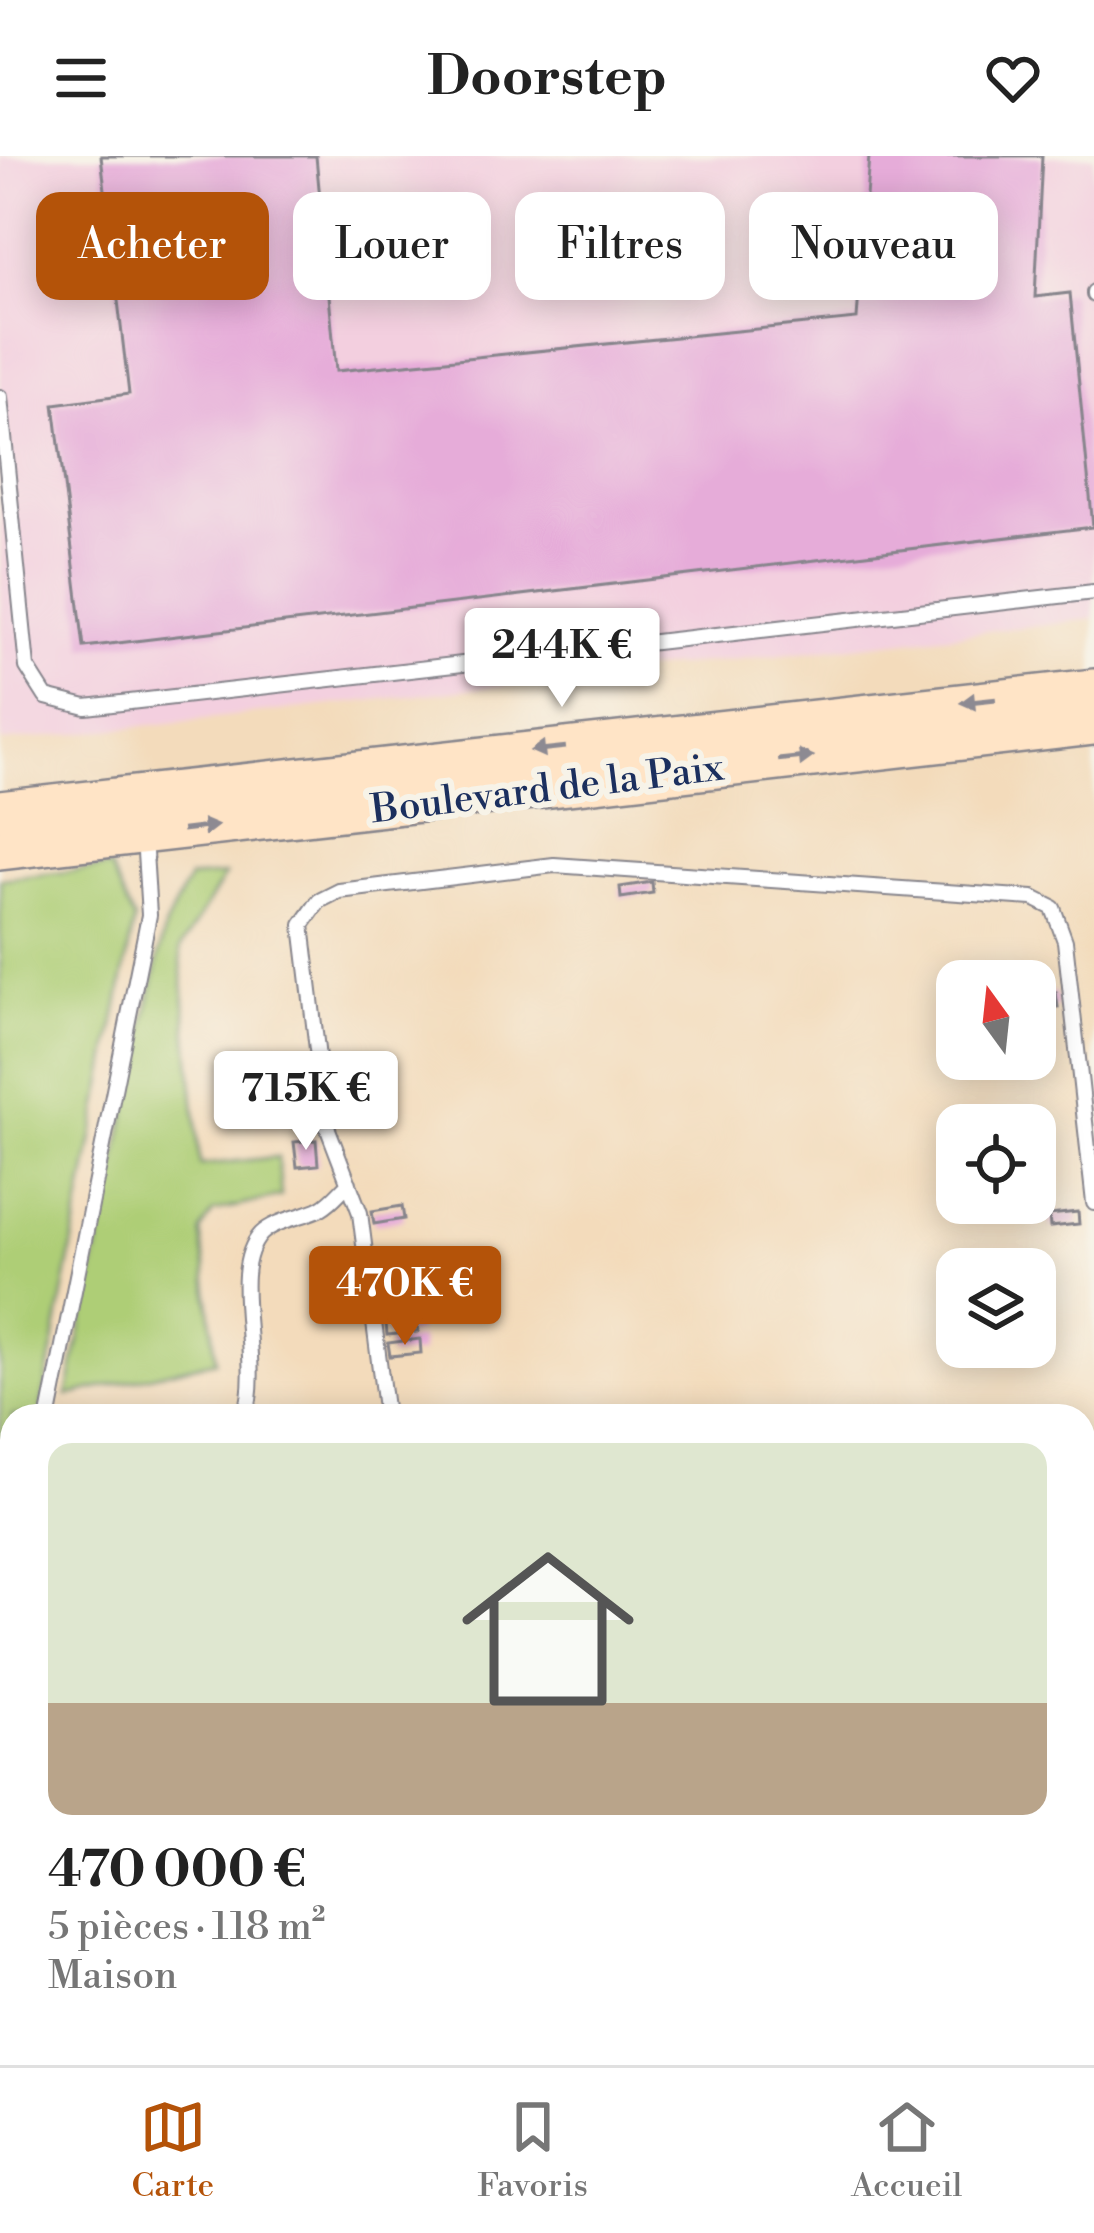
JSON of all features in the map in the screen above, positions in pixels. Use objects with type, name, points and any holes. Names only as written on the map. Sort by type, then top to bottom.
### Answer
[{"type":"main road","name":"Boulevard de la Paix","points":[[0,811],[1094,689]]},
{"type":"main road","name":"Boulevard de la Paix","points":[[0,850],[1094,725]]},
{"type":"lane","points":[[0,398],[27,667],[46,697],[86,706],[1094,592]]},
{"type":"lane","points":[[51,1404],[149,915],[144,834]]},
{"type":"lane","points":[[384,1404],[360,1213],[326,1124],[302,925],[319,901],[339,891],[554,865],[1034,898],[1053,908],[1066,940],[1094,1203]]},
{"type":"lane","points":[[249,1404],[254,1357],[246,1261],[263,1232],[326,1206],[349,1183]]},
{"type":"shaded area","points":[[0,156],[1094,156],[1094,619],[1,742]]},
{"type":"green space","points":[[110,867],[134,921],[42,1404],[0,1404],[0,879]]},
{"type":"green space","points":[[225,875],[180,949],[200,1165],[278,1157],[281,1196],[213,1212],[201,1231],[216,1360],[67,1396],[165,926],[189,878]]},
{"type":"building","points":[[101,156],[316,156],[319,192],[293,192],[293,300],[329,300],[336,371],[857,319],[858,300],[998,300],[998,192],[866,192],[869,156],[1042,156],[1035,297],[1070,293],[1093,527],[84,647],[54,404],[129,394],[118,300],[269,300],[269,192],[105,192]]},
{"type":"building","points":[[652,882],[653,893],[621,898],[620,887]]},
{"type":"building","points":[[370,1100],[371,1112],[341,1115],[340,1103]]},
{"type":"building","points":[[316,1140],[318,1165],[297,1167],[294,1142]]},
{"type":"building","points":[[402,1206],[404,1219],[374,1224],[372,1211]]},
{"type":"building","points":[[1078,1212],[1079,1224],[1050,1227],[1056,1224],[1056,1214]]},
{"type":"building","points":[[416,1319],[418,1332],[387,1335],[386,1323]]},
{"type":"building","points":[[420,1339],[421,1353],[390,1356],[388,1343]]}]
